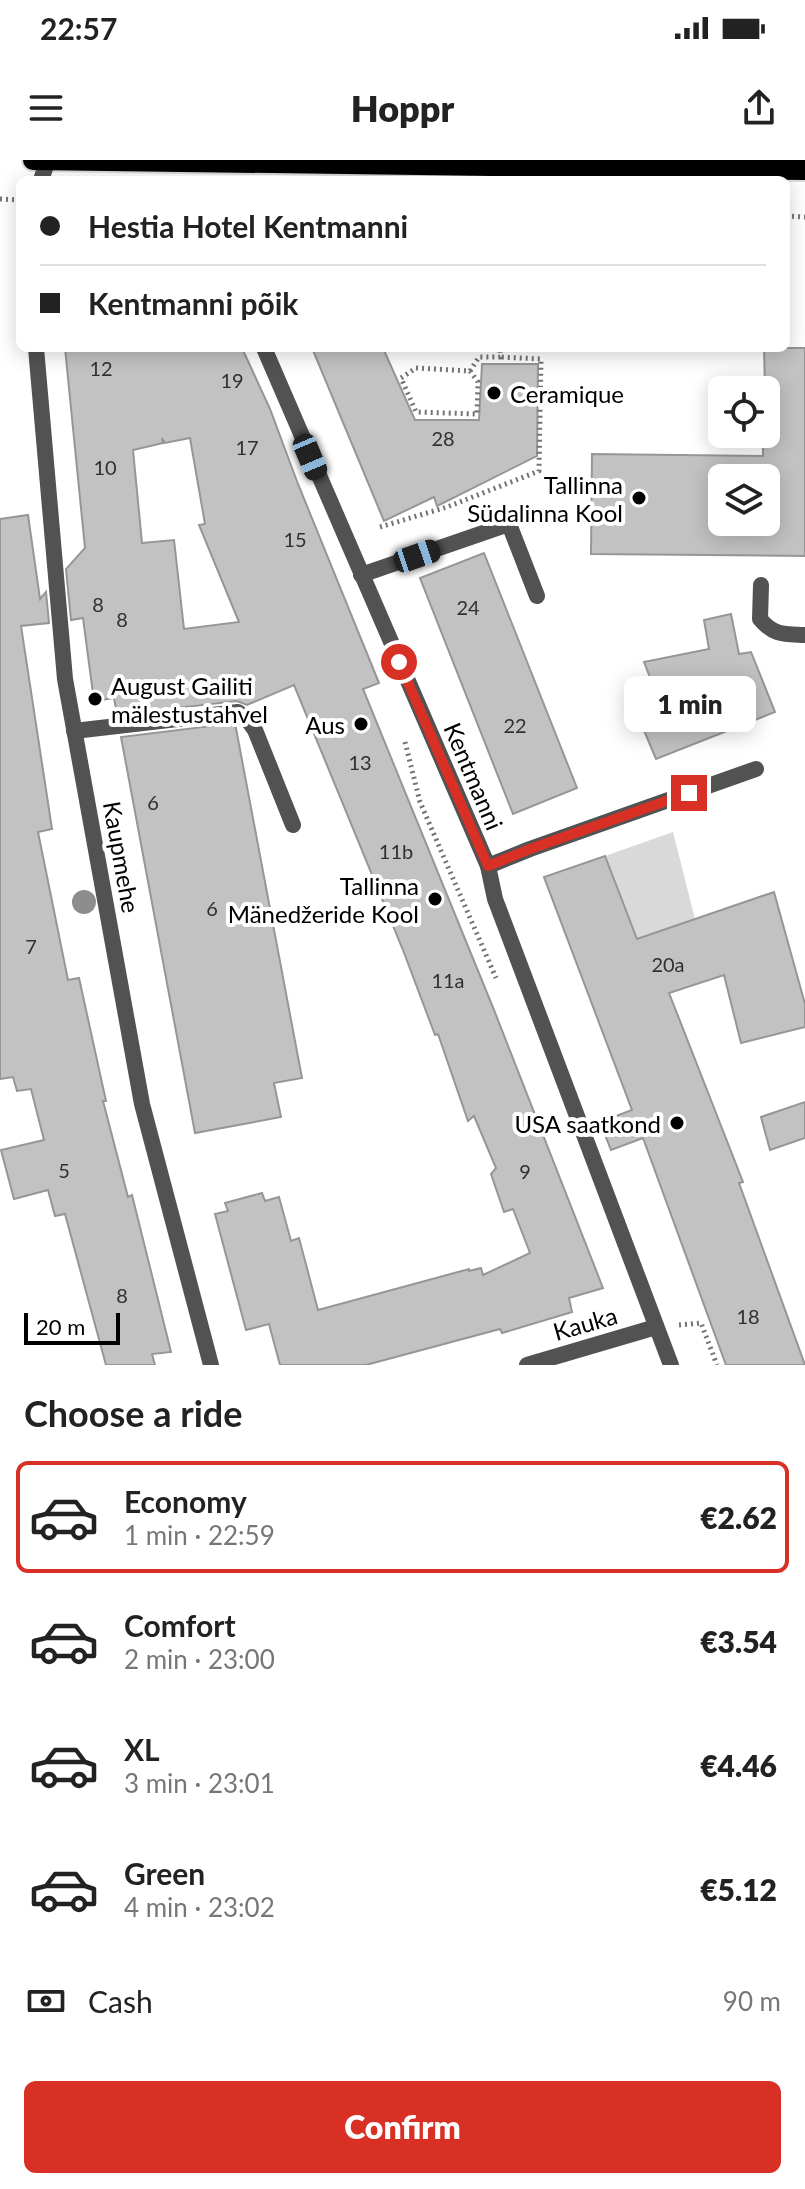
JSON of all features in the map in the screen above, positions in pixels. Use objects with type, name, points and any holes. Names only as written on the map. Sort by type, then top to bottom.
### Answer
[{"type":"main road","points":[[33,160],[220,172],[257,162],[805,170]]},
{"type":"street","name":"Kaupmehe","points":[[36,352],[65,679],[139,1089],[211,1365]]},
{"type":"street","name":"Kentmanni","points":[[266,352],[488,866],[495,899],[671,1365]]},
{"type":"street","points":[[361,575],[509,524],[537,596]]},
{"type":"street","points":[[761,585],[760,619],[767,628],[777,633],[805,635]]},
{"type":"street","points":[[74,731],[238,712],[255,730],[293,825]]},
{"type":"street","points":[[488,866],[756,769]]},
{"type":"street","name":"Kauka","points":[[527,1365],[656,1327]]},
{"type":"path","points":[[500,352],[500,357]]},
{"type":"path","points":[[380,527],[447,507],[539,471],[541,359],[479,357],[470,371]]},
{"type":"path","points":[[416,368],[470,371],[478,382],[477,414],[416,412],[401,378],[416,368]]},
{"type":"path","points":[[404,735],[420,802],[502,992]]},
{"type":"path","points":[[656,1327],[701,1323],[717,1365]]},
{"type":"shaded area","points":[[673,832],[695,919],[637,939],[605,856]]},
{"type":"building","points":[[790,348],[805,348],[805,556],[591,554],[592,454],[763,456],[763,448],[780,448],[780,376],[765,376],[764,352],[790,352]]},
{"type":"building","points":[[65,352],[244,352],[270,409],[379,683],[363,689],[603,1288],[569,1298],[572,1312],[502,1333],[500,1329],[366,1365],[280,1365],[269,1324],[246,1330],[215,1214],[228,1211],[225,1203],[262,1193],[265,1201],[279,1197],[291,1241],[299,1238],[318,1310],[469,1269],[481,1268],[483,1275],[530,1253],[513,1209],[504,1212],[491,1174],[496,1168],[474,1116],[468,1121],[438,1034],[435,1035],[294,685],[247,705],[237,701],[117,715],[114,698],[94,701],[83,618],[71,620],[66,569],[85,548]],"holes":[[[162,438],[165,443],[190,438],[205,524],[199,525],[239,622],[184,629],[174,540],[142,543],[133,450],[163,443]]]},
{"type":"building","points":[[314,352],[385,352],[415,420],[479,420],[482,364],[538,364],[537,456],[437,506],[434,497],[384,521]]},
{"type":"building","points":[[28,515],[40,599],[46,592],[49,623],[21,626],[52,829],[38,832],[68,980],[79,978],[106,1101],[103,1101],[128,1197],[132,1195],[171,1352],[152,1354],[155,1365],[106,1365],[65,1214],[55,1216],[48,1190],[14,1199],[1,1150],[44,1140],[31,1089],[17,1091],[13,1077],[0,1079],[0,519]]},
{"type":"building","points":[[484,553],[577,788],[513,814],[420,578]]},
{"type":"building","points":[[731,614],[739,654],[751,652],[775,712],[656,759],[640,721],[647,718],[634,686],[651,680],[644,662],[709,649],[704,620]]},
{"type":"building","points":[[235,723],[302,1078],[274,1083],[281,1117],[195,1133],[121,737]]},
{"type":"building","points":[[605,856],[637,939],[774,892],[805,1004],[805,1027],[741,1043],[724,975],[669,993],[743,1182],[739,1183],[805,1365],[726,1365],[643,1138],[611,1150],[600,1122],[632,1110],[544,877]]},
{"type":"building","points":[[805,1102],[805,1138],[770,1150],[761,1117]]},
{"type":"place","name":"Ceramique","points":[[494,393]]},
{"type":"place","name":"Tallinna Südalinna Kool","points":[[639,498]]},
{"type":"place","name":"August Gailiti mälestustahvel","points":[[95,699]]},
{"type":"place","name":"Aus","points":[[361,724]]},
{"type":"place","name":"Tallinna Mänedžeride Kool","points":[[435,899]]},
{"type":"place","name":"USA saatkond","points":[[677,1123]]},
{"type":"route","points":[[399,662],[488,866],[689,793]]}]
